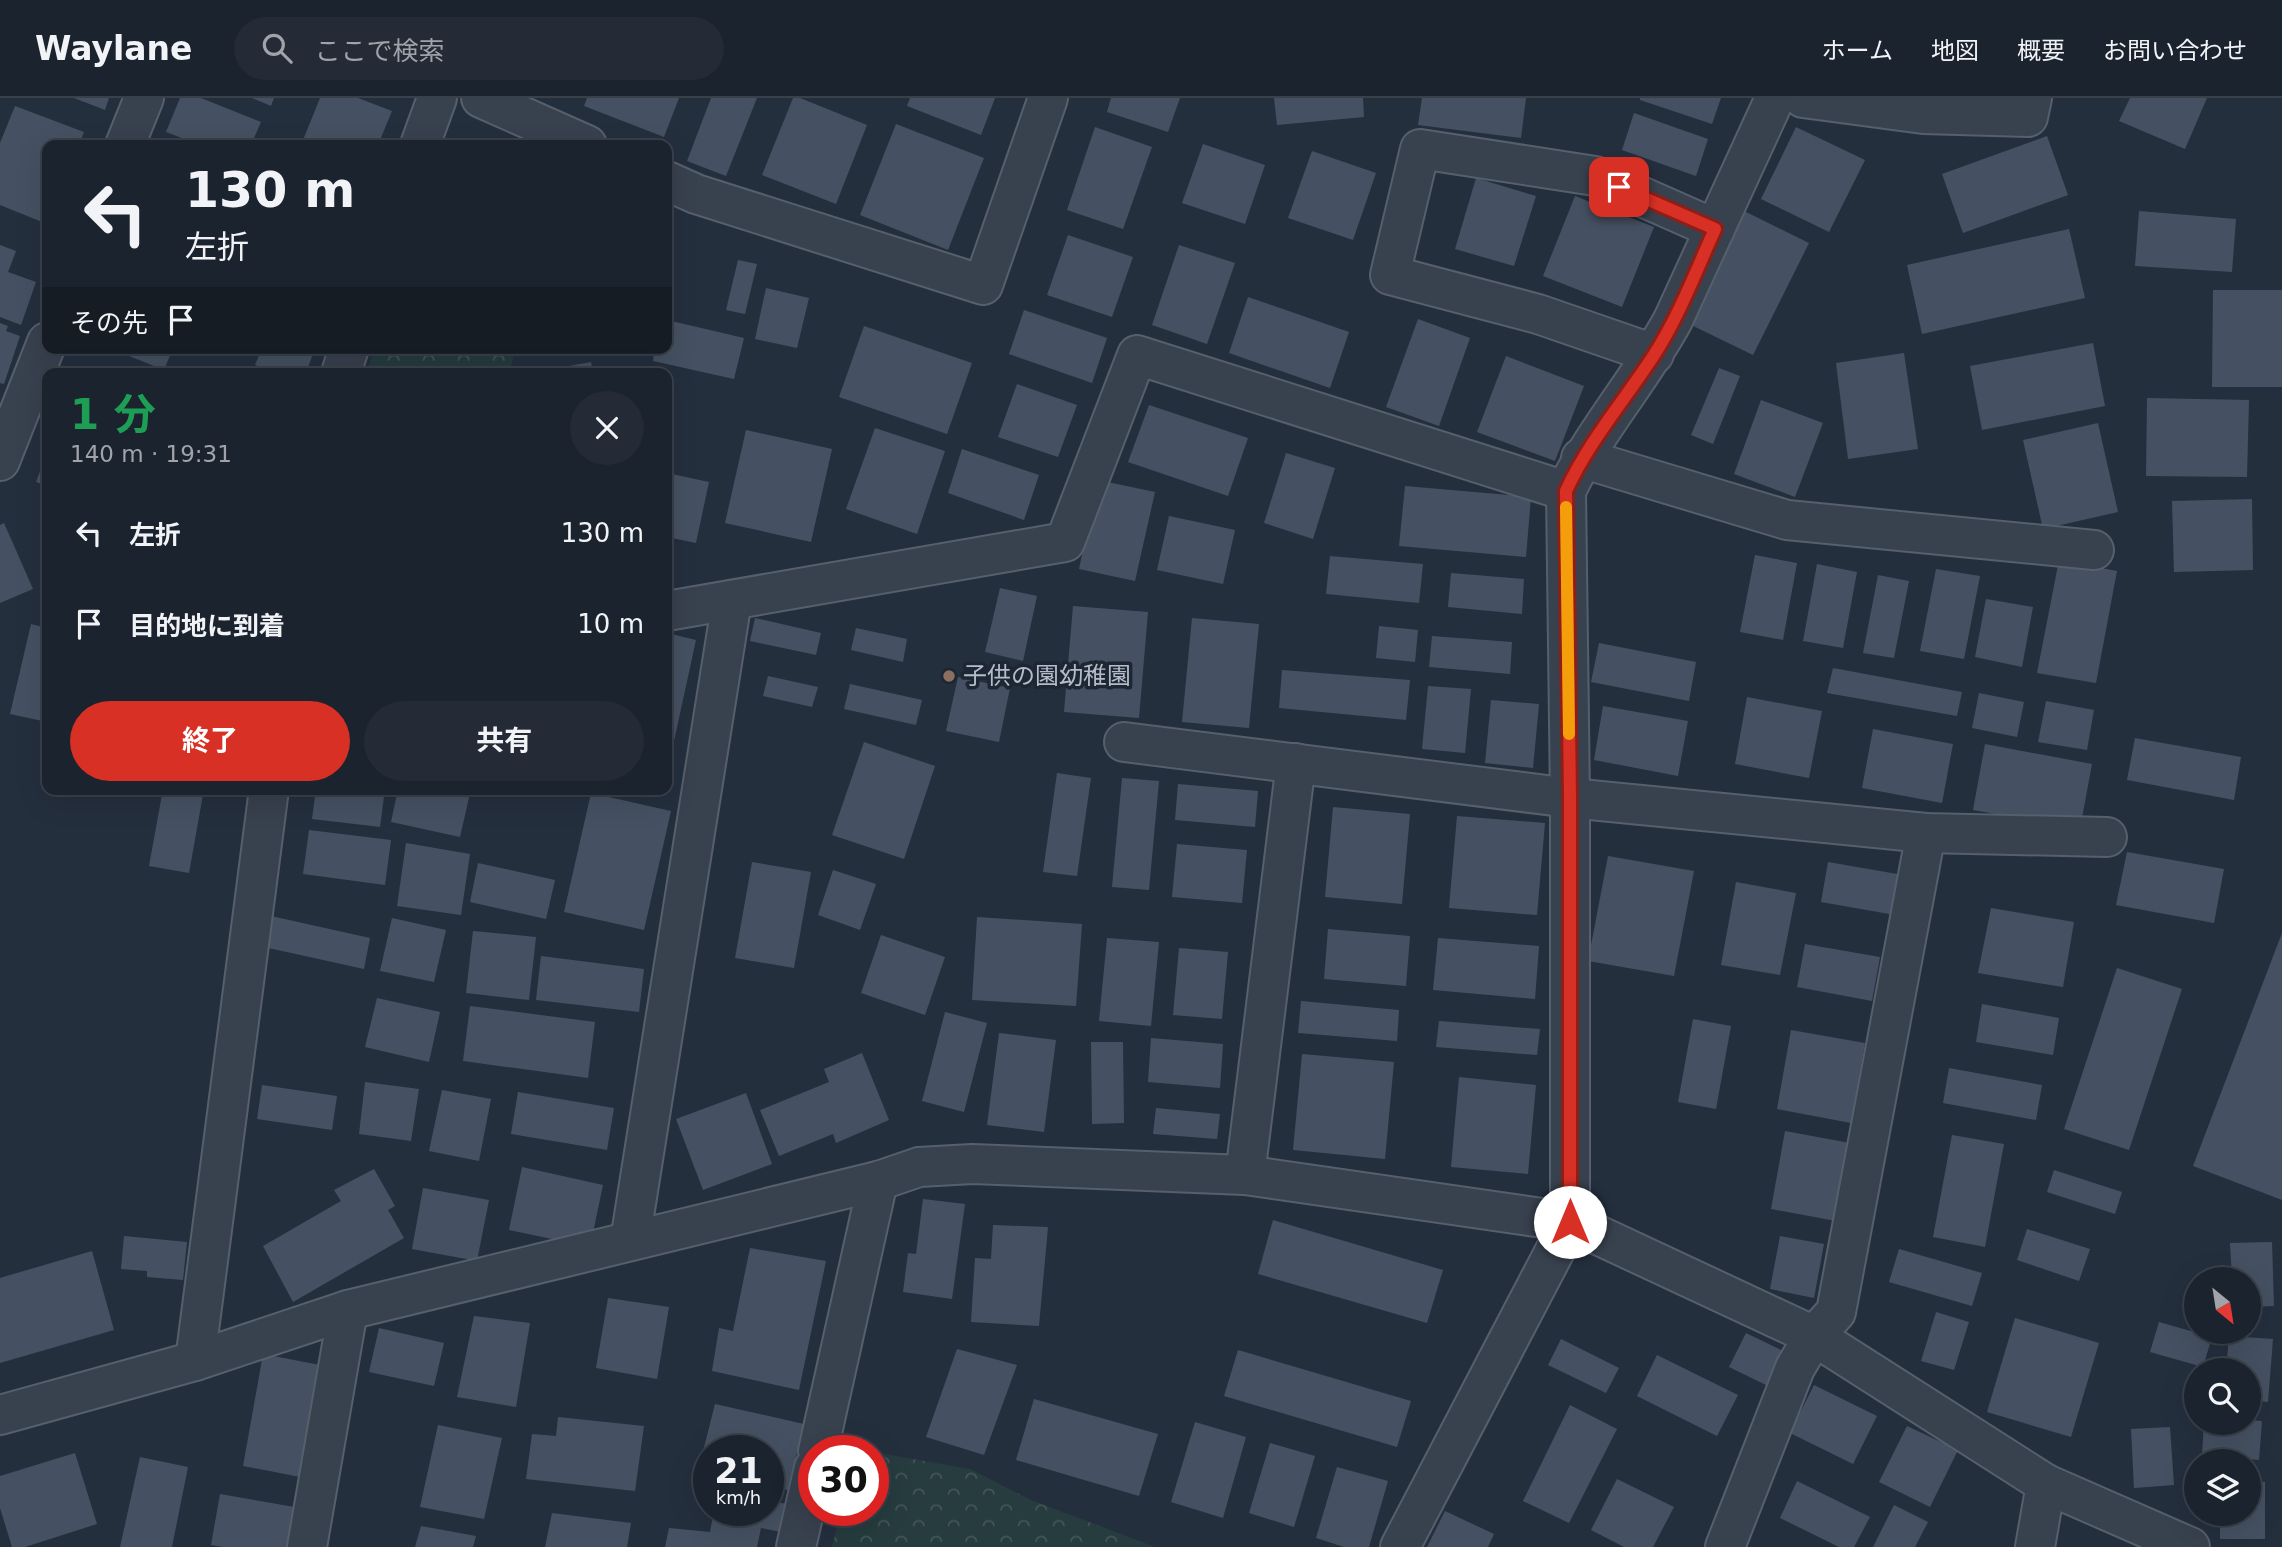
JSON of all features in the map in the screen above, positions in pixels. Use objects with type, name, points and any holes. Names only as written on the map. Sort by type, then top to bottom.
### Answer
[{"type":"street","points":[[127,140],[144,98]]},
{"type":"street","points":[[422,140],[437,98]]},
{"type":"street","points":[[481,98],[576,140]]},
{"type":"street","points":[[672,183],[696,194],[983,285],[1048,98]]},
{"type":"street","points":[[1401,1547],[1570,1222],[1570,798],[1574,475],[1654,354],[1673,320],[1775,98]]},
{"type":"street","points":[[1803,98],[1923,114],[2028,117],[2032,98]]},
{"type":"street","points":[[1654,354],[1538,314],[1390,275],[1420,149],[1595,177],[1715,229]]},
{"type":"street","points":[[0,461],[42,354]]},
{"type":"street","points":[[672,610],[1065,542],[1137,355],[1233,386],[1574,475],[1787,520],[2094,550]]},
{"type":"street","points":[[630,1241],[732,600]]},
{"type":"street","points":[[1124,742],[1570,798],[1926,833],[2107,838]]},
{"type":"street","points":[[1245,1175],[1296,763]]},
{"type":"street","points":[[195,1362],[268,795]]},
{"type":"street","points":[[1725,1547],[1794,1368],[1814,1336],[1836,1312],[1926,833]]},
{"type":"street","points":[[0,1415],[195,1362],[348,1310],[878,1181],[919,1167],[972,1164],[1245,1175],[1570,1222],[1814,1336],[2046,1484],[2190,1547]]},
{"type":"street","points":[[822,1435],[878,1181]]},
{"type":"street","points":[[307,1547],[348,1310]]},
{"type":"street","points":[[2035,1547],[2046,1484]]},
{"type":"street","points":[[796,1547],[801,1526]]},
{"type":"green space","points":[[373,354],[514,354],[510,368],[368,368]]},
{"type":"green space","points":[[889,1455],[970,1469],[1031,1500],[1155,1547],[832,1547],[837,1526],[889,1526]]},
{"type":"building","points":[[74,98],[109,98],[105,110]]},
{"type":"building","points":[[180,98],[201,98],[261,122],[253,140],[187,140],[166,132]]},
{"type":"building","points":[[252,98],[274,98],[271,106]]},
{"type":"building","points":[[320,98],[358,98],[392,111],[380,140],[303,140]]},
{"type":"building","points":[[587,98],[679,98],[664,137],[584,106]]},
{"type":"building","points":[[711,98],[757,98],[726,176],[687,161]]},
{"type":"building","points":[[793,98],[800,98],[867,125],[836,204],[762,175]]},
{"type":"building","points":[[910,98],[995,98],[981,135],[907,106]]},
{"type":"building","points":[[1111,98],[1180,98],[1168,132],[1107,112]]},
{"type":"building","points":[[1274,98],[1363,98],[1364,117],[1277,125]]},
{"type":"building","points":[[1422,98],[1526,98],[1521,138],[1418,125]]},
{"type":"building","points":[[1640,98],[1721,98],[1712,124]]},
{"type":"building","points":[[2130,98],[2207,98],[2185,149],[2119,121]]},
{"type":"building","points":[[15,106],[84,132],[81,140],[42,140],[42,222],[0,205],[0,143]]},
{"type":"building","points":[[1634,113],[1708,139],[1696,176],[1622,150]]},
{"type":"building","points":[[896,124],[984,158],[948,250],[860,215]]},
{"type":"building","points":[[1095,127],[1152,147],[1123,229],[1067,210]]},
{"type":"building","points":[[1796,127],[1865,160],[1829,232],[1761,199]]},
{"type":"building","points":[[2047,136],[2068,195],[1963,233],[1942,174]]},
{"type":"building","points":[[1203,144],[1265,165],[1245,224],[1182,203]]},
{"type":"building","points":[[1312,151],[1376,173],[1353,240],[1288,218]]},
{"type":"building","points":[[1476,178],[1536,196],[1514,266],[1455,249]]},
{"type":"building","points":[[1575,196],[1654,227],[1622,307],[1543,276]]},
{"type":"building","points":[[1742,210],[1809,243],[1753,355],[1685,322]]},
{"type":"building","points":[[2139,211],[2236,219],[2232,272],[2135,266]]},
{"type":"building","points":[[2069,229],[2085,298],[1922,334],[1907,265]]},
{"type":"building","points":[[1068,235],[1133,257],[1112,317],[1047,295]]},
{"type":"building","points":[[0,245],[16,251],[8,272],[36,282],[21,325],[0,317]]},
{"type":"building","points":[[1179,245],[1235,263],[1207,344],[1152,325]]},
{"type":"building","points":[[738,260],[757,264],[745,314],[726,310]]},
{"type":"building","points":[[766,288],[809,298],[797,348],[755,339]]},
{"type":"building","points":[[2213,290],[2282,290],[2282,387],[2212,387]]},
{"type":"building","points":[[1248,297],[1349,332],[1330,388],[1229,353]]},
{"type":"building","points":[[1024,310],[1107,338],[1092,383],[1009,354]]},
{"type":"building","points":[[1418,319],[1470,338],[1439,426],[1386,407]]},
{"type":"building","points":[[672,321],[744,338],[734,379],[653,361],[654,354],[672,354]]},
{"type":"building","points":[[0,323],[8,326],[6,331],[20,336],[4,384],[0,383]]},
{"type":"building","points":[[864,326],[972,363],[947,434],[839,397]]},
{"type":"building","points":[[2093,343],[2105,406],[1982,430],[1970,366]]},
{"type":"building","points":[[1904,353],[1918,449],[1848,459],[1836,363]]},
{"type":"building","points":[[124,354],[171,354],[165,368]]},
{"type":"building","points":[[260,354],[313,354],[308,368],[262,368],[255,365]]},
{"type":"building","points":[[1506,356],[1584,386],[1555,461],[1477,432]]},
{"type":"building","points":[[591,362],[592,368],[558,368]]},
{"type":"building","points":[[1719,368],[1740,376],[1713,444],[1691,435]]},
{"type":"building","points":[[1017,384],[1077,405],[1058,457],[998,437]]},
{"type":"building","points":[[2147,398],[2249,400],[2247,477],[2146,476]]},
{"type":"building","points":[[1761,400],[1823,423],[1795,497],[1734,474]]},
{"type":"building","points":[[1149,405],[1248,438],[1228,496],[1128,462]]},
{"type":"building","points":[[2098,423],[2118,512],[2043,529],[2023,440]]},
{"type":"building","points":[[875,428],[945,451],[917,534],[846,509]]},
{"type":"building","points":[[746,430],[832,449],[811,542],[725,523]]},
{"type":"building","points":[[962,449],[1039,475],[1024,520],[948,493]]},
{"type":"building","points":[[1286,453],[1335,468],[1313,539],[1264,523]]},
{"type":"building","points":[[42,466],[42,484],[36,482]]},
{"type":"building","points":[[672,474],[709,482],[696,543],[672,538]]},
{"type":"building","points":[[1098,480],[1155,492],[1135,581],[1079,569]]},
{"type":"building","points":[[1405,486],[1531,497],[1526,557],[1399,546]]},
{"type":"building","points":[[2252,499],[2253,570],[2174,572],[2172,501]]},
{"type":"building","points":[[1169,516],[1235,530],[1223,584],[1157,570]]},
{"type":"building","points":[[4,523],[33,589],[0,603],[0,525]]},
{"type":"building","points":[[1755,555],[1797,563],[1783,640],[1740,632]]},
{"type":"building","points":[[1330,556],[1423,564],[1419,603],[1326,594]]},
{"type":"building","points":[[2059,560],[2117,571],[2096,683],[2037,673]]},
{"type":"building","points":[[1817,564],[1857,572],[1843,648],[1803,641]]},
{"type":"building","points":[[1936,569],[1980,576],[1964,659],[1920,651]]},
{"type":"building","points":[[1451,573],[1524,579],[1522,614],[1448,607]]},
{"type":"building","points":[[1878,575],[1909,581],[1894,658],[1863,653]]},
{"type":"building","points":[[1000,588],[1037,596],[1023,661],[985,652]]},
{"type":"building","points":[[1986,599],[2033,607],[2022,667],[1975,657]]},
{"type":"building","points":[[1073,606],[1148,612],[1139,718],[1064,712]]},
{"type":"building","points":[[755,618],[821,633],[816,655],[750,641]]},
{"type":"building","points":[[1192,618],[1259,624],[1249,728],[1182,722]]},
{"type":"building","points":[[31,624],[42,627],[42,721],[10,714]]},
{"type":"building","points":[[1379,626],[1418,630],[1415,662],[1376,658]]},
{"type":"building","points":[[856,628],[907,639],[903,662],[851,650]]},
{"type":"building","points":[[672,634],[696,640],[672,740]]},
{"type":"building","points":[[1432,636],[1512,642],[1510,674],[1429,667]]},
{"type":"building","points":[[1599,643],[1696,662],[1689,701],[1591,682]]},
{"type":"building","points":[[1833,668],[1962,692],[1957,716],[1827,693]]},
{"type":"building","points":[[1282,670],[1410,680],[1406,720],[1279,708]]},
{"type":"building","points":[[768,676],[818,687],[812,707],[763,696]]},
{"type":"building","points":[[958,677],[1010,688],[999,742],[946,731]]},
{"type":"building","points":[[850,684],[922,700],[916,725],[844,709]]},
{"type":"building","points":[[1428,686],[1471,689],[1465,753],[1422,749]]},
{"type":"building","points":[[1979,693],[2024,702],[2017,737],[1972,728]]},
{"type":"building","points":[[1747,697],[1822,711],[1809,778],[1735,764]]},
{"type":"building","points":[[1491,700],[1539,704],[1533,768],[1485,763]]},
{"type":"building","points":[[2046,701],[2094,710],[2087,750],[2038,742]]},
{"type":"building","points":[[1603,706],[1688,721],[1678,776],[1594,760]]},
{"type":"building","points":[[1873,729],[1953,744],[1942,803],[1862,788]]},
{"type":"building","points":[[2135,738],[2241,757],[2234,800],[2127,780]]},
{"type":"building","points":[[864,742],[935,766],[904,859],[832,835]]},
{"type":"building","points":[[1985,744],[2092,764],[2080,829],[1973,810]]},
{"type":"building","points":[[1057,773],[1091,778],[1077,876],[1043,872]]},
{"type":"building","points":[[1122,778],[1159,781],[1149,890],[1112,887]]},
{"type":"building","points":[[1178,784],[1258,791],[1255,827],[1175,820]]},
{"type":"building","points":[[162,795],[203,795],[189,873],[149,866]]},
{"type":"building","points":[[315,795],[384,795],[380,827],[312,819]]},
{"type":"building","points":[[397,795],[470,795],[460,837],[391,822]]},
{"type":"building","points":[[591,795],[671,811],[644,930],[564,912]]},
{"type":"building","points":[[1333,807],[1410,814],[1402,904],[1325,897]]},
{"type":"building","points":[[1457,816],[1545,823],[1537,915],[1449,908]]},
{"type":"building","points":[[309,830],[391,840],[385,885],[303,874]]},
{"type":"building","points":[[406,843],[470,854],[461,915],[397,906]]},
{"type":"building","points":[[1177,844],[1247,850],[1242,903],[1172,897]]},
{"type":"building","points":[[2127,852],[2224,869],[2214,923],[2116,905]]},
{"type":"building","points":[[1608,856],[1694,871],[1674,976],[1588,961]]},
{"type":"building","points":[[752,862],[811,872],[794,968],[735,958]]},
{"type":"building","points":[[1828,862],[1903,875],[1895,915],[1821,902]]},
{"type":"building","points":[[478,863],[555,880],[546,919],[470,902]]},
{"type":"building","points":[[833,870],[876,884],[860,930],[818,915]]},
{"type":"building","points":[[1736,882],[1796,893],[1780,975],[1721,965]]},
{"type":"building","points":[[1991,908],[2074,922],[2063,987],[1978,973]]},
{"type":"building","points":[[271,916],[370,938],[364,969],[264,947]]},
{"type":"building","points":[[977,917],[1082,924],[1076,1006],[972,1000]]},
{"type":"building","points":[[392,918],[446,930],[434,982],[380,971]]},
{"type":"building","points":[[1328,929],[1410,936],[1406,986],[1324,979]]},
{"type":"building","points":[[473,931],[536,937],[529,1000],[466,993]]},
{"type":"building","points":[[2282,933],[2282,1200],[2193,1166]]},
{"type":"building","points":[[881,935],[945,957],[925,1015],[861,993]]},
{"type":"building","points":[[1107,938],[1159,942],[1151,1026],[1099,1021]]},
{"type":"building","points":[[1438,938],[1539,946],[1535,999],[1433,990]]},
{"type":"building","points":[[1805,944],[1880,957],[1872,1001],[1797,987]]},
{"type":"building","points":[[1179,948],[1228,952],[1222,1019],[1173,1015]]},
{"type":"building","points":[[541,956],[644,969],[639,1012],[536,1000]]},
{"type":"building","points":[[2117,968],[2182,989],[2129,1150],[2064,1129]]},
{"type":"building","points":[[377,998],[440,1012],[429,1062],[365,1047]]},
{"type":"building","points":[[1301,1001],[1399,1010],[1397,1041],[1298,1033]]},
{"type":"building","points":[[1982,1004],[2059,1018],[2053,1055],[1976,1042]]},
{"type":"building","points":[[470,1006],[595,1022],[588,1078],[463,1061]]},
{"type":"building","points":[[945,1012],[987,1023],[964,1112],[922,1101]]},
{"type":"building","points":[[1693,1019],[1731,1026],[1716,1109],[1678,1102]]},
{"type":"building","points":[[1439,1021],[1540,1029],[1537,1055],[1436,1047]]},
{"type":"building","points":[[1791,1030],[1865,1043],[1851,1123],[1777,1109]]},
{"type":"building","points":[[999,1033],[1056,1040],[1044,1132],[987,1125]]},
{"type":"building","points":[[1151,1038],[1223,1044],[1220,1088],[1148,1082]]},
{"type":"building","points":[[1091,1042],[1123,1042],[1124,1123],[1092,1124]]},
{"type":"building","points":[[862,1053],[889,1120],[836,1143],[833,1134],[779,1156],[760,1110],[829,1082],[824,1069]]},
{"type":"building","points":[[1302,1054],[1394,1062],[1385,1159],[1293,1150]]},
{"type":"building","points":[[1949,1068],[2042,1085],[2036,1120],[1943,1103]]},
{"type":"building","points":[[1459,1077],[1536,1085],[1528,1174],[1451,1167]]},
{"type":"building","points":[[365,1082],[419,1089],[411,1141],[359,1134]]},
{"type":"building","points":[[262,1085],[337,1096],[332,1130],[257,1119]]},
{"type":"building","points":[[442,1090],[491,1099],[479,1161],[429,1151]]},
{"type":"building","points":[[518,1092],[614,1108],[607,1150],[511,1134]]},
{"type":"building","points":[[746,1093],[772,1164],[703,1190],[676,1119]]},
{"type":"building","points":[[1156,1108],[1220,1114],[1217,1139],[1153,1134]]},
{"type":"building","points":[[1785,1131],[1850,1143],[1836,1221],[1771,1209]]},
{"type":"building","points":[[1952,1135],[2004,1144],[1985,1247],[1933,1237]]},
{"type":"building","points":[[522,1167],[603,1185],[590,1247],[509,1230]]},
{"type":"building","points":[[374,1169],[395,1206],[388,1210],[404,1238],[293,1302],[263,1246],[341,1201],[334,1190]]},
{"type":"building","points":[[2054,1170],[2122,1192],[2115,1214],[2047,1192]]},
{"type":"building","points":[[423,1188],[489,1200],[477,1261],[412,1249]]},
{"type":"building","points":[[923,1199],[965,1204],[952,1299],[903,1292],[908,1253],[916,1254]]},
{"type":"building","points":[[1273,1220],[1443,1270],[1427,1323],[1258,1274]]},
{"type":"building","points":[[993,1225],[1048,1227],[1039,1326],[971,1322],[975,1258],[991,1259]]},
{"type":"building","points":[[2027,1229],[2090,1249],[2079,1281],[2017,1260]]},
{"type":"building","points":[[124,1236],[187,1242],[183,1280],[147,1277],[147,1271],[121,1269]]},
{"type":"building","points":[[1780,1236],[1824,1244],[1814,1298],[1770,1289]]},
{"type":"building","points":[[2272,1242],[2274,1306],[2261,1307],[2261,1267],[2231,1267],[2230,1243]]},
{"type":"building","points":[[750,1248],[826,1261],[799,1390],[712,1371],[719,1328],[733,1331]]},
{"type":"building","points":[[1899,1249],[1982,1273],[1972,1306],[1889,1282]]},
{"type":"building","points":[[92,1251],[114,1330],[0,1363],[0,1278]]},
{"type":"building","points":[[608,1298],[669,1307],[657,1379],[596,1368]]},
{"type":"building","points":[[1936,1312],[1969,1322],[1954,1370],[1921,1361]]},
{"type":"building","points":[[474,1316],[530,1323],[516,1407],[457,1397]]},
{"type":"building","points":[[2015,1318],[2099,1343],[2071,1437],[1987,1412]]},
{"type":"building","points":[[2159,1322],[2184,1329],[2184,1344],[2210,1344],[2206,1358],[2184,1358],[2184,1362],[2150,1352]]},
{"type":"building","points":[[379,1328],[444,1343],[434,1386],[369,1372]]},
{"type":"building","points":[[1746,1333],[1783,1351],[1766,1385],[1729,1367]]},
{"type":"building","points":[[2261,1338],[2273,1339],[2268,1402],[2261,1401],[2261,1358],[2227,1358],[2228,1344],[2261,1344]]},
{"type":"building","points":[[1561,1339],[1619,1368],[1606,1393],[1548,1365]]},
{"type":"building","points":[[957,1349],[1017,1365],[984,1455],[926,1437]]},
{"type":"building","points":[[1238,1350],[1411,1401],[1397,1447],[1224,1396]]},
{"type":"building","points":[[263,1354],[320,1365],[300,1477],[243,1466]]},
{"type":"building","points":[[1657,1355],[1738,1395],[1717,1436],[1637,1396]]},
{"type":"building","points":[[1814,1385],[1877,1416],[1853,1464],[1790,1433]]},
{"type":"building","points":[[1034,1399],[1158,1434],[1139,1496],[1016,1460]]},
{"type":"building","points":[[715,1404],[804,1424],[801,1435],[798,1435],[798,1449],[788,1490],[784,1489],[784,1435],[707,1435]]},
{"type":"building","points":[[1570,1405],[1617,1429],[1569,1523],[1523,1501]]},
{"type":"building","points":[[558,1417],[644,1426],[635,1491],[526,1479],[532,1434],[556,1436]]},
{"type":"building","points":[[1195,1422],[1246,1437],[1223,1518],[1171,1502]]},
{"type":"building","points":[[438,1425],[502,1438],[484,1519],[420,1507]]},
{"type":"building","points":[[1907,1426],[1958,1450],[1930,1507],[1879,1482]]},
{"type":"building","points":[[2170,1427],[2174,1485],[2134,1488],[2131,1429]]},
{"type":"building","points":[[2203,1435],[2261,1435],[2260,1449],[2202,1449]]},
{"type":"building","points":[[1270,1443],[1315,1456],[1294,1527],[1249,1513]]},
{"type":"building","points":[[75,1453],[97,1524],[25,1547],[12,1547],[0,1508],[0,1476]]},
{"type":"building","points":[[140,1457],[188,1467],[172,1547],[120,1547]]},
{"type":"building","points":[[1337,1467],[1388,1481],[1369,1547],[1344,1547],[1316,1538]]},
{"type":"building","points":[[1617,1479],[1674,1507],[1653,1547],[1624,1547],[1591,1530]]},
{"type":"building","points":[[1797,1481],[1870,1517],[1854,1547],[1839,1547],[1780,1518]]},
{"type":"building","points":[[2261,1482],[2265,1482],[2265,1539],[2220,1539],[2220,1526],[2261,1526]]},
{"type":"building","points":[[220,1494],[300,1508],[293,1547],[211,1545]]},
{"type":"building","points":[[784,1503],[788,1504],[784,1520]]},
{"type":"building","points":[[1894,1505],[1928,1522],[1915,1547],[1873,1547]]},
{"type":"building","points":[[1445,1511],[1494,1534],[1488,1547],[1427,1547]]},
{"type":"building","points":[[552,1513],[631,1523],[627,1547],[545,1547]]},
{"type":"building","points":[[421,1526],[476,1536],[473,1547],[415,1547]]},
{"type":"building","points":[[711,1526],[782,1526],[781,1532],[761,1528],[757,1547],[665,1547],[669,1528],[710,1532]]},
{"type":"slow traffic","points":[[1566,507],[1569,734]]},
{"type":"place","name":"子供の園幼稚園","points":[[949,676]]},
{"type":"route","points":[[1570,1222],[1570,798],[1566,491],[1581,458],[1654,354],[1673,320],[1715,229],[1619,187]]}]
